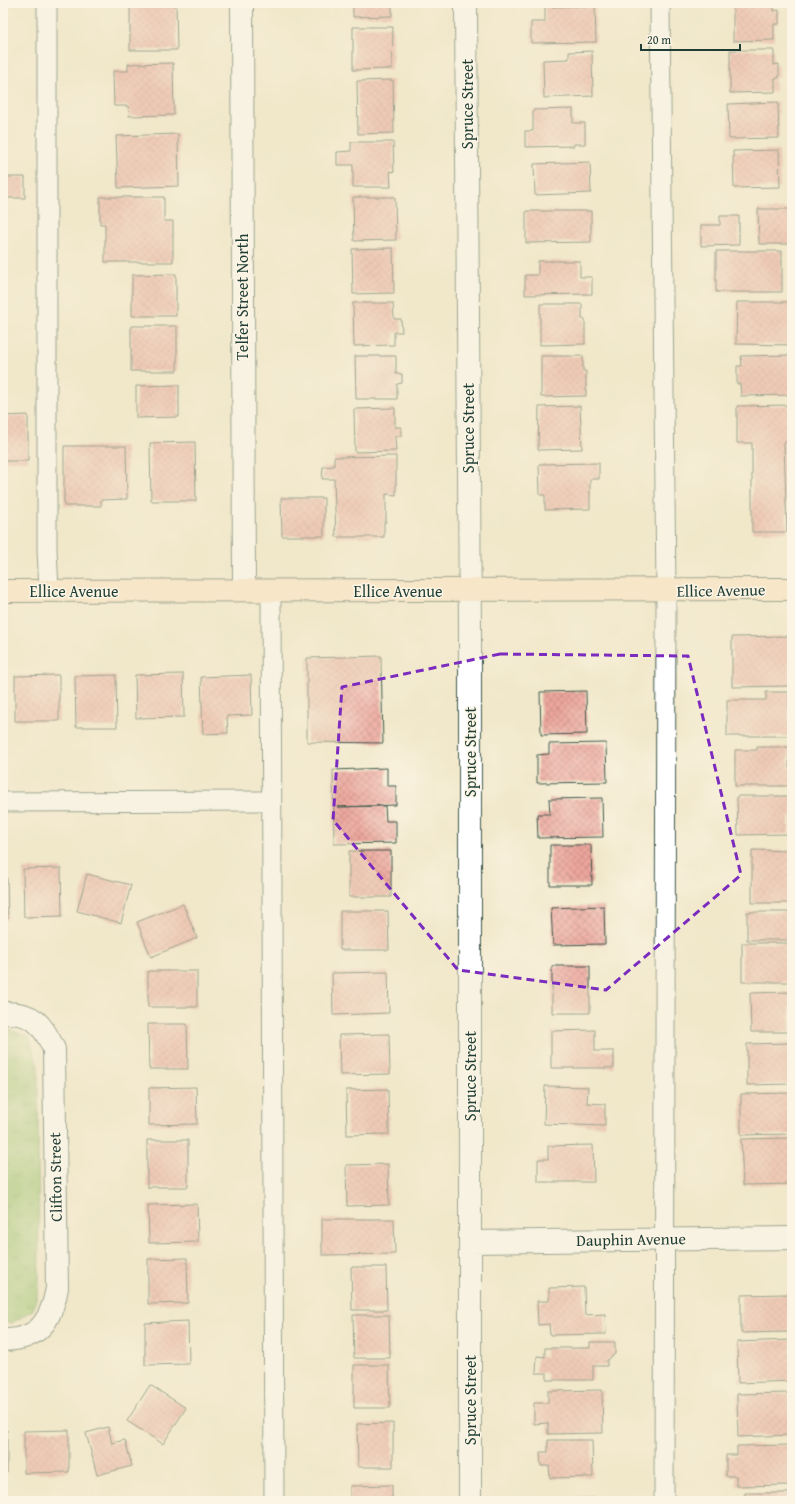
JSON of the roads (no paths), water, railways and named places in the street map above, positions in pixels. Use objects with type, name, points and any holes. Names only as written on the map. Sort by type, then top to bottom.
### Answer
[{"type":"main road","name":"Ellice Avenue","points":[[3,591],[666,591],[792,589]]},
{"type":"street","name":"Telfer Street North","points":[[242,3],[244,590]]},
{"type":"street","name":"Spruce Street","points":[[466,3],[470,591],[470,1501]]},
{"type":"street","name":"Clifton Street","points":[[3,1013],[30,1016],[46,1032],[54,1049],[57,1288],[54,1305],[47,1321],[35,1333],[15,1340],[3,1340]]},
{"type":"street","name":"Dauphin Avenue","points":[[470,1242],[792,1238]]},
{"type":"lane","points":[[47,3],[47,548],[49,591]]},
{"type":"lane","points":[[660,3],[666,591],[663,1239],[664,1501]]},
{"type":"lane","points":[[271,591],[274,1501]]},
{"type":"lane","points":[[3,802],[271,801]]}]
